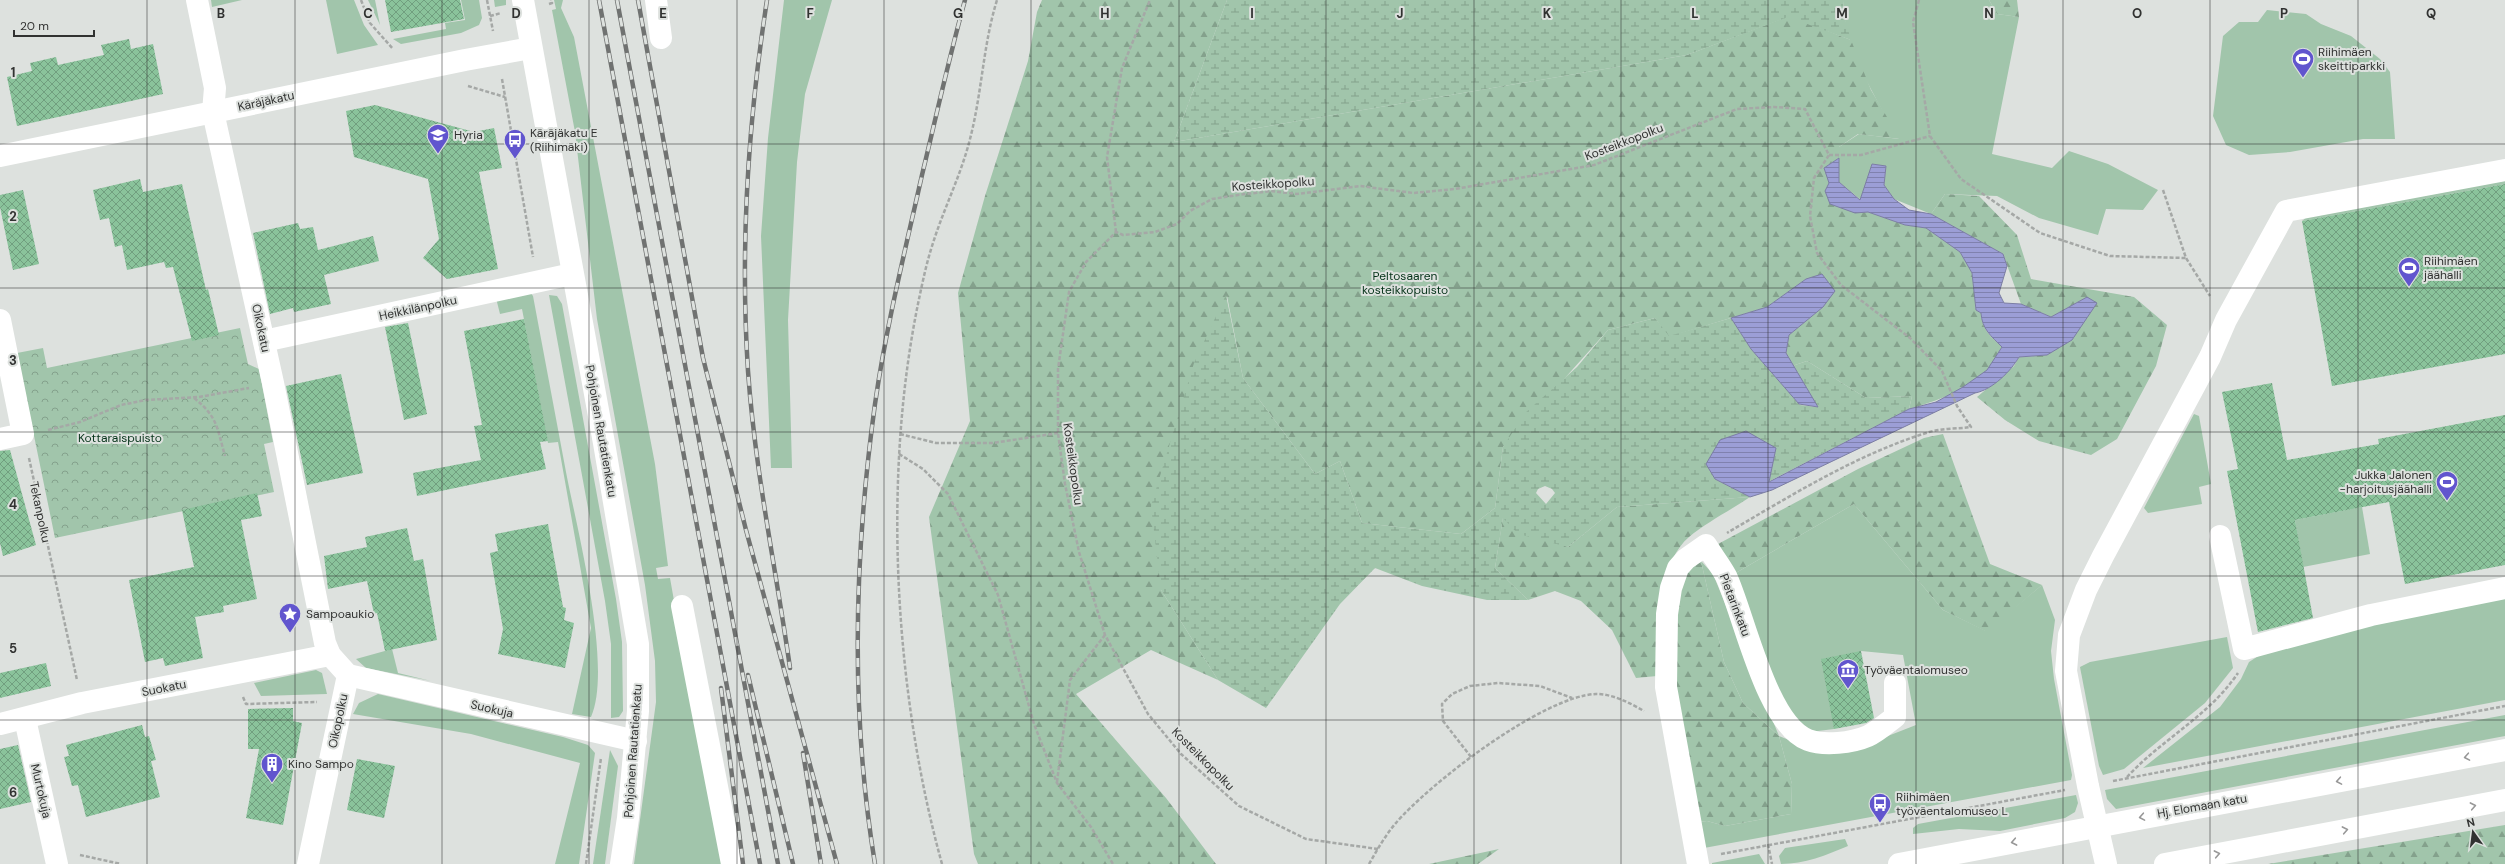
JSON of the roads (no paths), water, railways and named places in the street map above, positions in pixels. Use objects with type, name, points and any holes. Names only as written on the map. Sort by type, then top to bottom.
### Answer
[{"type":"street","name":"Oikokatu","points":[[197,0],[215,88],[213,112],[273,383],[325,642],[330,655]]},
{"type":"street","name":"Pohjoinen Rautatienkatu","points":[[522,0],[634,613],[638,668],[636,741],[621,864]]},
{"type":"street","points":[[656,0],[661,38]]},
{"type":"street","name":"Käräjäkatu","points":[[0,156],[465,60],[531,48]]},
{"type":"street","points":[[2106,864],[2096,826],[2066,671],[2069,635],[2086,590],[2210,357],[2226,320],[2286,211],[2505,170]]},
{"type":"street","name":"Heikkilänpolku","points":[[264,341],[572,274]]},
{"type":"street","points":[[0,320],[23,434],[0,439]]},
{"type":"street","points":[[2220,536],[2244,649],[2371,615],[2505,588]]},
{"type":"street","name":"Pietarinkatu","points":[[1698,864],[1674,740],[1666,687],[1667,614],[1671,588],[1678,568],[1686,559],[1706,545],[1726,576],[1757,666],[1774,702],[1790,726],[1807,740],[1833,743],[1868,736],[1895,717],[1895,683]]},
{"type":"street","points":[[682,606],[732,864]]},
{"type":"street","points":[[330,655],[348,675]]},
{"type":"street","name":"Suokatu","points":[[0,724],[25,719],[82,703],[233,675],[330,655]]},
{"type":"street","name":"Suokuja","points":[[348,675],[636,741]]},
{"type":"street","name":"Oikopolku","points":[[308,864],[348,675]]},
{"type":"street","name":"Murtokuja","points":[[25,719],[55,857]]},
{"type":"street","name":"Hj. Elomaan katu","points":[[1899,864],[2505,750]]},
{"type":"street","points":[[2165,864],[2505,800]]},
{"type":"water","points":[[1839,158],[1839,182],[1860,200],[1872,164],[1886,166],[1884,185],[1894,199],[1909,210],[1931,214],[2003,254],[2007,266],[1999,293],[2004,303],[2021,304],[2051,317],[2087,297],[2097,303],[2072,340],[2047,355],[2019,357],[2006,374],[1988,388],[1772,490],[1750,497],[1715,479],[1706,464],[1720,440],[1746,431],[1776,448],[1769,482],[1909,409],[1936,402],[1963,387],[1987,370],[2002,347],[1985,328],[1981,313],[1976,310],[1972,273],[1960,252],[1926,228],[1905,225],[1868,212],[1855,213],[1830,204],[1825,191],[1829,183],[1824,168]]},
{"type":"water","points":[[1822,274],[1835,291],[1823,307],[1789,335],[1786,353],[1818,407],[1799,404],[1751,349],[1731,318],[1767,307],[1806,279]]},
{"type":"railway","points":[[599,0],[760,864]]},
{"type":"railway","points":[[617,0],[778,864]]},
{"type":"railway","points":[[638,0],[703,358],[746,530],[837,864]]},
{"type":"railway","points":[[767,0],[755,92],[747,185],[745,231],[746,324],[751,408],[766,520],[790,668]]},
{"type":"railway","points":[[875,864],[867,807],[858,692],[859,576],[868,461],[879,375],[890,318],[922,175],[965,0]]},
{"type":"railway","points":[[748,675],[793,864]]},
{"type":"railway","points":[[721,688],[743,864]]},
{"type":"railway","points":[[803,753],[821,864]]},
{"type":"place","name":"Riihimäen skeittiparkki","points":[[2303,78]]},
{"type":"place","name":"Hyria","points":[[438,154]]},
{"type":"place","name":"Käräjäkatu E (Riihimäki)","points":[[515,160]]},
{"type":"place","name":"Riihimäen jäähalli","points":[[2409,288]]},
{"type":"place","name":"Jukka Jalonen -harjoitusjäähalli","points":[[2447,502]]},
{"type":"place","name":"Sampoaukio","points":[[290,634]]},
{"type":"place","name":"Työväentalomuseo","points":[[1848,690]]},
{"type":"place","name":"Kino Sampo","points":[[272,784]]},
{"type":"place","name":"Riihimäen työväentalomuseo L","points":[[1880,824]]},
{"type":"park label","name":"Peltosaaren kosteikkopuisto","points":[[1405,283]]},
{"type":"park label","name":"Kottaraispuisto","points":[[120,438]]}]
